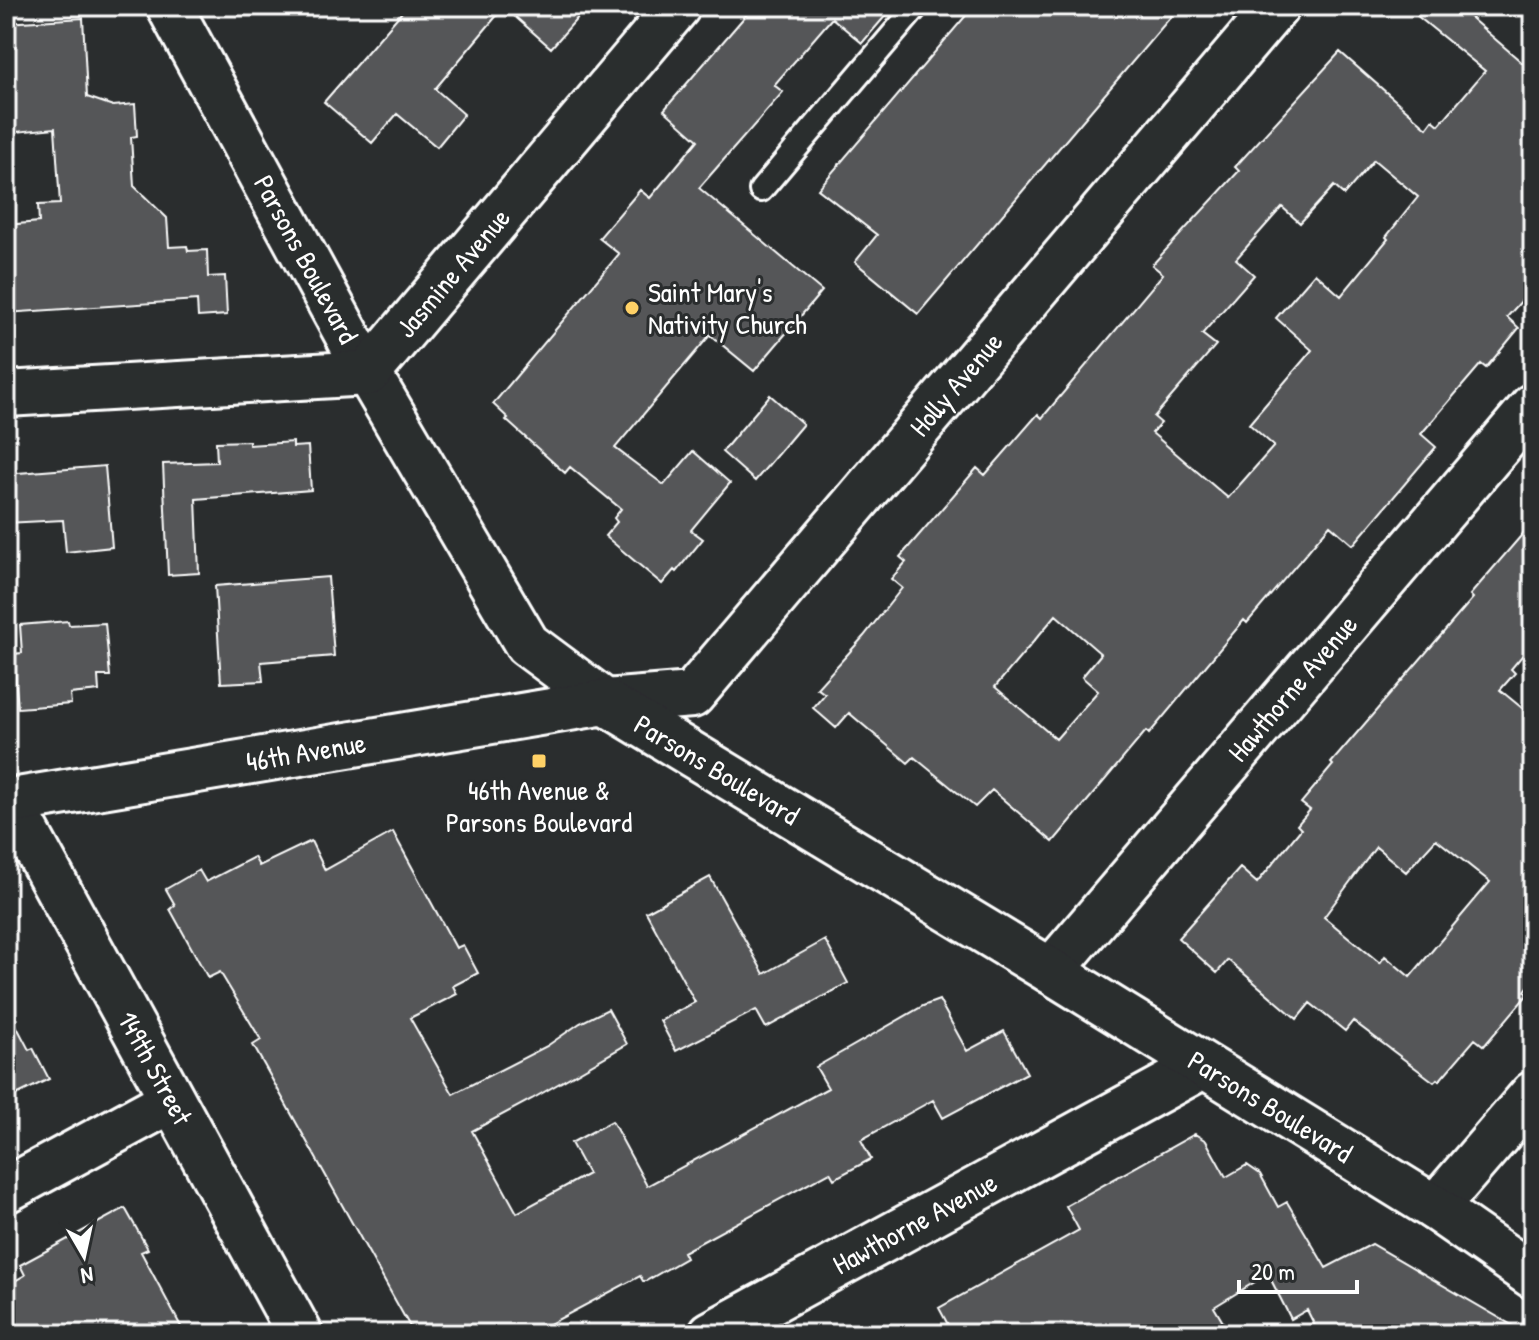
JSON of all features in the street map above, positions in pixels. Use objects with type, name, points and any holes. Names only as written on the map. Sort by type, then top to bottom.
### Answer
[{"type":"street","name":"Parsons Boulevard","points":[[169,6],[368,373],[527,644],[605,702],[1051,971],[1435,1208],[1533,1276]]},
{"type":"street","name":"Jasmine Avenue","points":[[368,373],[678,6]]},
{"type":"street","name":"Holly Avenue","points":[[605,702],[692,695],[1277,6]]},
{"type":"street","points":[[6,394],[368,373]]},
{"type":"street","name":"Hawthorne Avenue","points":[[1051,971],[1533,406]]},
{"type":"street","name":"46th Avenue","points":[[8,801],[605,702]]},
{"type":"street","name":"149th Street","points":[[8,801],[300,1334]]},
{"type":"street","name":"Hawthorne Avenue","points":[[711,1334],[1203,1066]]},
{"type":"street","points":[[1435,1208],[1533,1094]]},
{"type":"street","points":[[6,1190],[172,1100]]},
{"type":"lane","points":[[761,190],[917,6]]},
{"type":"building","points":[[407,6],[588,6],[551,48],[504,7],[435,89],[464,114],[437,147],[397,114],[372,143],[324,102]]},
{"type":"building","points":[[769,6],[894,6],[862,43],[832,18],[774,85],[783,92],[699,188],[822,291],[754,371],[710,335],[615,448],[664,485],[693,451],[730,483],[691,530],[703,539],[662,584],[605,536],[617,522],[614,518],[621,509],[570,467],[565,473],[506,420],[508,418],[493,404],[619,254],[599,238],[640,190],[650,198],[698,140],[664,110],[753,7],[761,14]]},
{"type":"building","points":[[974,6],[1180,6],[918,314],[855,262],[877,235],[818,189]]},
{"type":"building","points":[[1405,6],[1457,6],[1533,72],[1533,288],[1507,317],[1519,328],[1486,368],[1481,364],[1421,434],[1436,447],[1353,545],[1330,525],[1247,623],[1244,620],[1149,734],[1146,731],[1053,842],[992,790],[975,807],[914,757],[908,763],[849,713],[836,728],[813,708],[825,694],[817,688],[902,588],[891,579],[906,562],[900,557],[977,468],[985,475],[1038,414],[1042,418],[1163,274],[1152,265],[1239,171],[1235,167],[1340,52],[1427,128],[1433,120],[1439,125],[1485,71]],"holes":[[[1374,160],[1418,197],[1341,296],[1315,273],[1276,318],[1312,350],[1249,424],[1274,446],[1228,498],[1152,433],[1161,423],[1154,417],[1216,345],[1202,334],[1254,275],[1236,259],[1282,207],[1300,223],[1334,186],[1344,195]],[[1056,615],[1101,654],[1082,677],[1098,691],[1056,739],[995,687]]]},
{"type":"building","points":[[83,18],[87,97],[113,106],[135,104],[137,136],[131,137],[134,186],[167,218],[169,247],[187,246],[188,251],[207,250],[208,277],[225,276],[227,315],[198,317],[197,300],[6,313],[6,225],[39,222],[38,205],[60,204],[55,128],[6,133],[6,23]]},
{"type":"building","points":[[770,395],[803,424],[755,481],[722,452]]},
{"type":"building","points":[[249,441],[249,445],[293,442],[293,447],[308,446],[311,490],[196,499],[199,573],[168,575],[163,464],[217,462],[216,442]]},
{"type":"building","points":[[105,466],[112,547],[66,552],[63,520],[6,523],[6,474]]},
{"type":"building","points":[[1533,522],[1533,643],[1511,669],[1515,673],[1500,690],[1533,717],[1533,980],[1525,991],[1528,994],[1484,1046],[1475,1039],[1439,1081],[1434,1082],[1353,1021],[1345,1031],[1310,1003],[1297,1019],[1228,960],[1217,973],[1178,938],[1240,868],[1257,883],[1301,829],[1297,825],[1310,810],[1301,803],[1333,765],[1331,763],[1473,598],[1470,595]],"holes":[[[1436,839],[1490,882],[1410,977],[1385,956],[1380,963],[1324,917],[1376,847],[1406,872]]]},
{"type":"building","points":[[328,577],[334,656],[261,662],[263,681],[221,683],[215,586]]},
{"type":"building","points":[[68,621],[69,625],[105,623],[110,676],[98,676],[99,691],[70,694],[71,704],[18,708],[13,654],[22,653],[20,625]]},
{"type":"building","points":[[393,832],[456,948],[463,945],[478,973],[453,986],[457,994],[410,1018],[453,1094],[547,1046],[580,1023],[608,1009],[627,1044],[472,1131],[517,1213],[588,1174],[571,1143],[612,1121],[647,1186],[828,1088],[816,1067],[939,1000],[967,1051],[1004,1031],[1027,1073],[943,1118],[933,1100],[861,1140],[871,1159],[834,1179],[830,1172],[683,1252],[686,1258],[646,1281],[640,1276],[531,1334],[414,1334],[253,1045],[261,1040],[220,972],[208,978],[170,909],[175,905],[166,889],[199,870],[206,882],[254,857],[259,866],[311,841],[325,870]]},
{"type":"building","points":[[710,877],[764,974],[825,940],[848,983],[766,1028],[756,1010],[676,1051],[660,1021],[695,1002],[646,912]]},
{"type":"building","points":[[6,1006],[29,1050],[33,1048],[49,1079],[6,1100]]},
{"type":"building","points":[[1195,1134],[1206,1141],[1226,1177],[1247,1165],[1260,1174],[1278,1207],[1287,1202],[1326,1268],[1372,1244],[1527,1334],[1319,1334],[1307,1310],[1291,1319],[1268,1274],[1214,1307],[1230,1334],[953,1334],[939,1308],[1079,1230],[1066,1206]]},
{"type":"building","points":[[125,1208],[148,1249],[141,1252],[185,1334],[6,1334],[6,1286],[25,1275],[20,1265]]},
{"type":"place","name":"Saint Mary's Nativity Church","points":[[632,308]]},
{"type":"place","name":"46th Avenue & Parsons Boulevard","points":[[539,761]]}]
